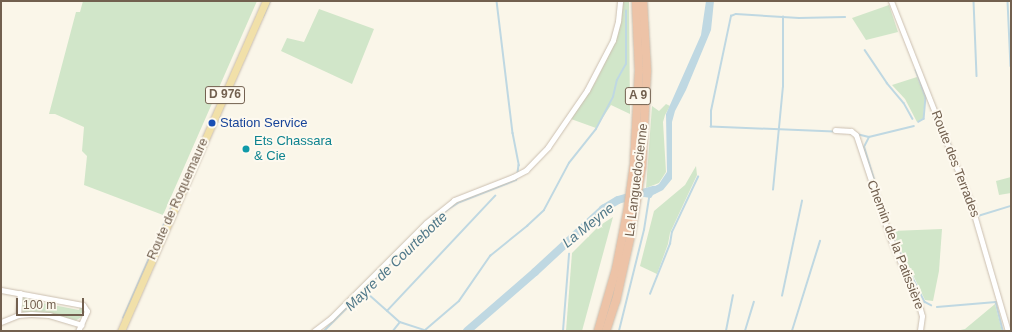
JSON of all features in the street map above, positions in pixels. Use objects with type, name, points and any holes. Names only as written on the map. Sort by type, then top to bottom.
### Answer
[{"type":"highway","name":"La Languedocienne","points":[[598,331],[616,269],[631,191],[637,134],[638,100],[636,1]]},
{"type":"highway","name":"La Languedocienne","points":[[606,331],[623,274],[639,188],[647,79],[643,1]]},
{"type":"main road","name":"Route de Roquemaure","points":[[121,331],[266,1]]},
{"type":"street","points":[[314,331],[331,318],[426,223],[454,200],[513,178],[526,170],[548,147],[587,90],[613,40],[618,21],[620,1]]},
{"type":"street","name":"Route des Terrades","points":[[891,1],[971,204],[1008,331]]},
{"type":"street","name":"Chemin de la Patissière","points":[[835,130],[851,131],[856,135],[890,238],[919,305],[922,316],[920,331]]},
{"type":"street","points":[[1,290],[83,305],[87,310],[78,331]]},
{"type":"street","points":[[18,315],[20,293]]},
{"type":"street","points":[[1,322],[18,315],[49,315],[81,325]]},
{"type":"green space","points":[[83,1],[257,1],[163,215],[84,185],[87,156],[82,151],[84,127],[55,114],[49,114],[76,12],[80,12]]},
{"type":"green space","points":[[622,1],[629,1],[630,114],[611,105],[596,128],[571,119],[596,81],[616,40],[622,18]]},
{"type":"green space","points":[[889,5],[898,32],[866,40],[852,18]]},
{"type":"green space","points":[[319,9],[374,29],[352,84],[281,51],[287,38],[304,42]]},
{"type":"green space","points":[[917,77],[925,97],[923,118],[917,122],[905,99],[892,85]]},
{"type":"green space","points":[[666,104],[670,106],[663,122],[666,172],[659,183],[646,188],[652,106],[659,111]]},
{"type":"green space","points":[[696,166],[697,175],[670,233],[668,244],[657,274],[640,266],[654,211],[685,185]]},
{"type":"green space","points":[[1011,177],[1011,193],[999,195],[996,181]]},
{"type":"green space","points":[[613,217],[582,331],[566,331],[572,253],[599,226]]},
{"type":"green space","points":[[942,229],[939,271],[933,301],[925,300],[892,231]]},
{"type":"green space","points":[[24,296],[28,297],[27,300],[79,310],[80,307],[82,307],[84,314],[81,313],[80,315],[83,316],[75,321],[24,313],[20,309],[21,298]]},
{"type":"green space","points":[[995,304],[1002,331],[956,331],[965,329]]},
{"type":"water","points":[[706,1],[714,1],[711,30],[686,90],[675,111],[672,122],[672,179],[663,190],[653,195],[651,198],[644,197],[645,191],[659,184],[667,172],[666,114],[701,35]]},
{"type":"waterway","points":[[263,17],[270,1]]},
{"type":"waterway","name":"Mayre de Courtebotte","points":[[497,1],[513,133],[519,165],[518,173]]},
{"type":"waterway","points":[[974,1],[977,76]]},
{"type":"waterway","points":[[1008,1],[1011,66]]},
{"type":"waterway","points":[[424,331],[459,301],[490,256],[544,210],[569,163],[596,129],[613,97],[617,80],[626,64],[626,11]]},
{"type":"waterway","points":[[834,132],[711,127],[711,111],[731,16],[736,14],[799,18],[845,17]]},
{"type":"waterway","points":[[773,190],[783,87],[783,17]]},
{"type":"waterway","points":[[865,50],[887,83],[904,103],[913,119]]},
{"type":"waterway","points":[[916,70],[926,97],[924,119],[919,122]]},
{"type":"waterway","points":[[937,110],[968,190]]},
{"type":"waterway","points":[[880,199],[864,147],[869,137],[914,126]]},
{"type":"waterway","points":[[857,134],[869,137]]},
{"type":"waterway","points":[[166,219],[191,163]]},
{"type":"waterway","points":[[650,294],[670,244],[672,232],[698,177]]},
{"type":"waterway","name":"Mayre de Courtebotte","points":[[324,331],[412,242],[447,210],[460,202],[516,180],[517,178]]},
{"type":"waterway","name":"La Meyne","points":[[467,331],[535,272],[603,209],[618,200],[654,190]]},
{"type":"waterway","points":[[387,311],[495,196]]},
{"type":"waterway","points":[[619,331],[644,230],[649,197]]},
{"type":"waterway","points":[[782,296],[802,201]]},
{"type":"waterway","points":[[974,205],[978,216],[1011,206]]},
{"type":"waterway","points":[[123,318],[164,224]]},
{"type":"waterway","points":[[891,233],[925,302],[931,305]]},
{"type":"waterway","points":[[792,331],[820,241]]},
{"type":"waterway","points":[[563,331],[569,254]]},
{"type":"waterway","points":[[364,290],[400,322],[424,330]]},
{"type":"waterway","points":[[726,331],[733,296]]},
{"type":"waterway","points":[[745,331],[754,302]]},
{"type":"waterway","points":[[937,307],[996,302],[1003,331]]},
{"type":"waterway","points":[[393,331],[400,322]]},
{"type":"waterway","points":[[514,331],[520,331]]},
{"type":"place","name":"Station Service","points":[[212,123]]},
{"type":"place","name":"Ets Chassara & Cie","points":[[246,149]]}]
